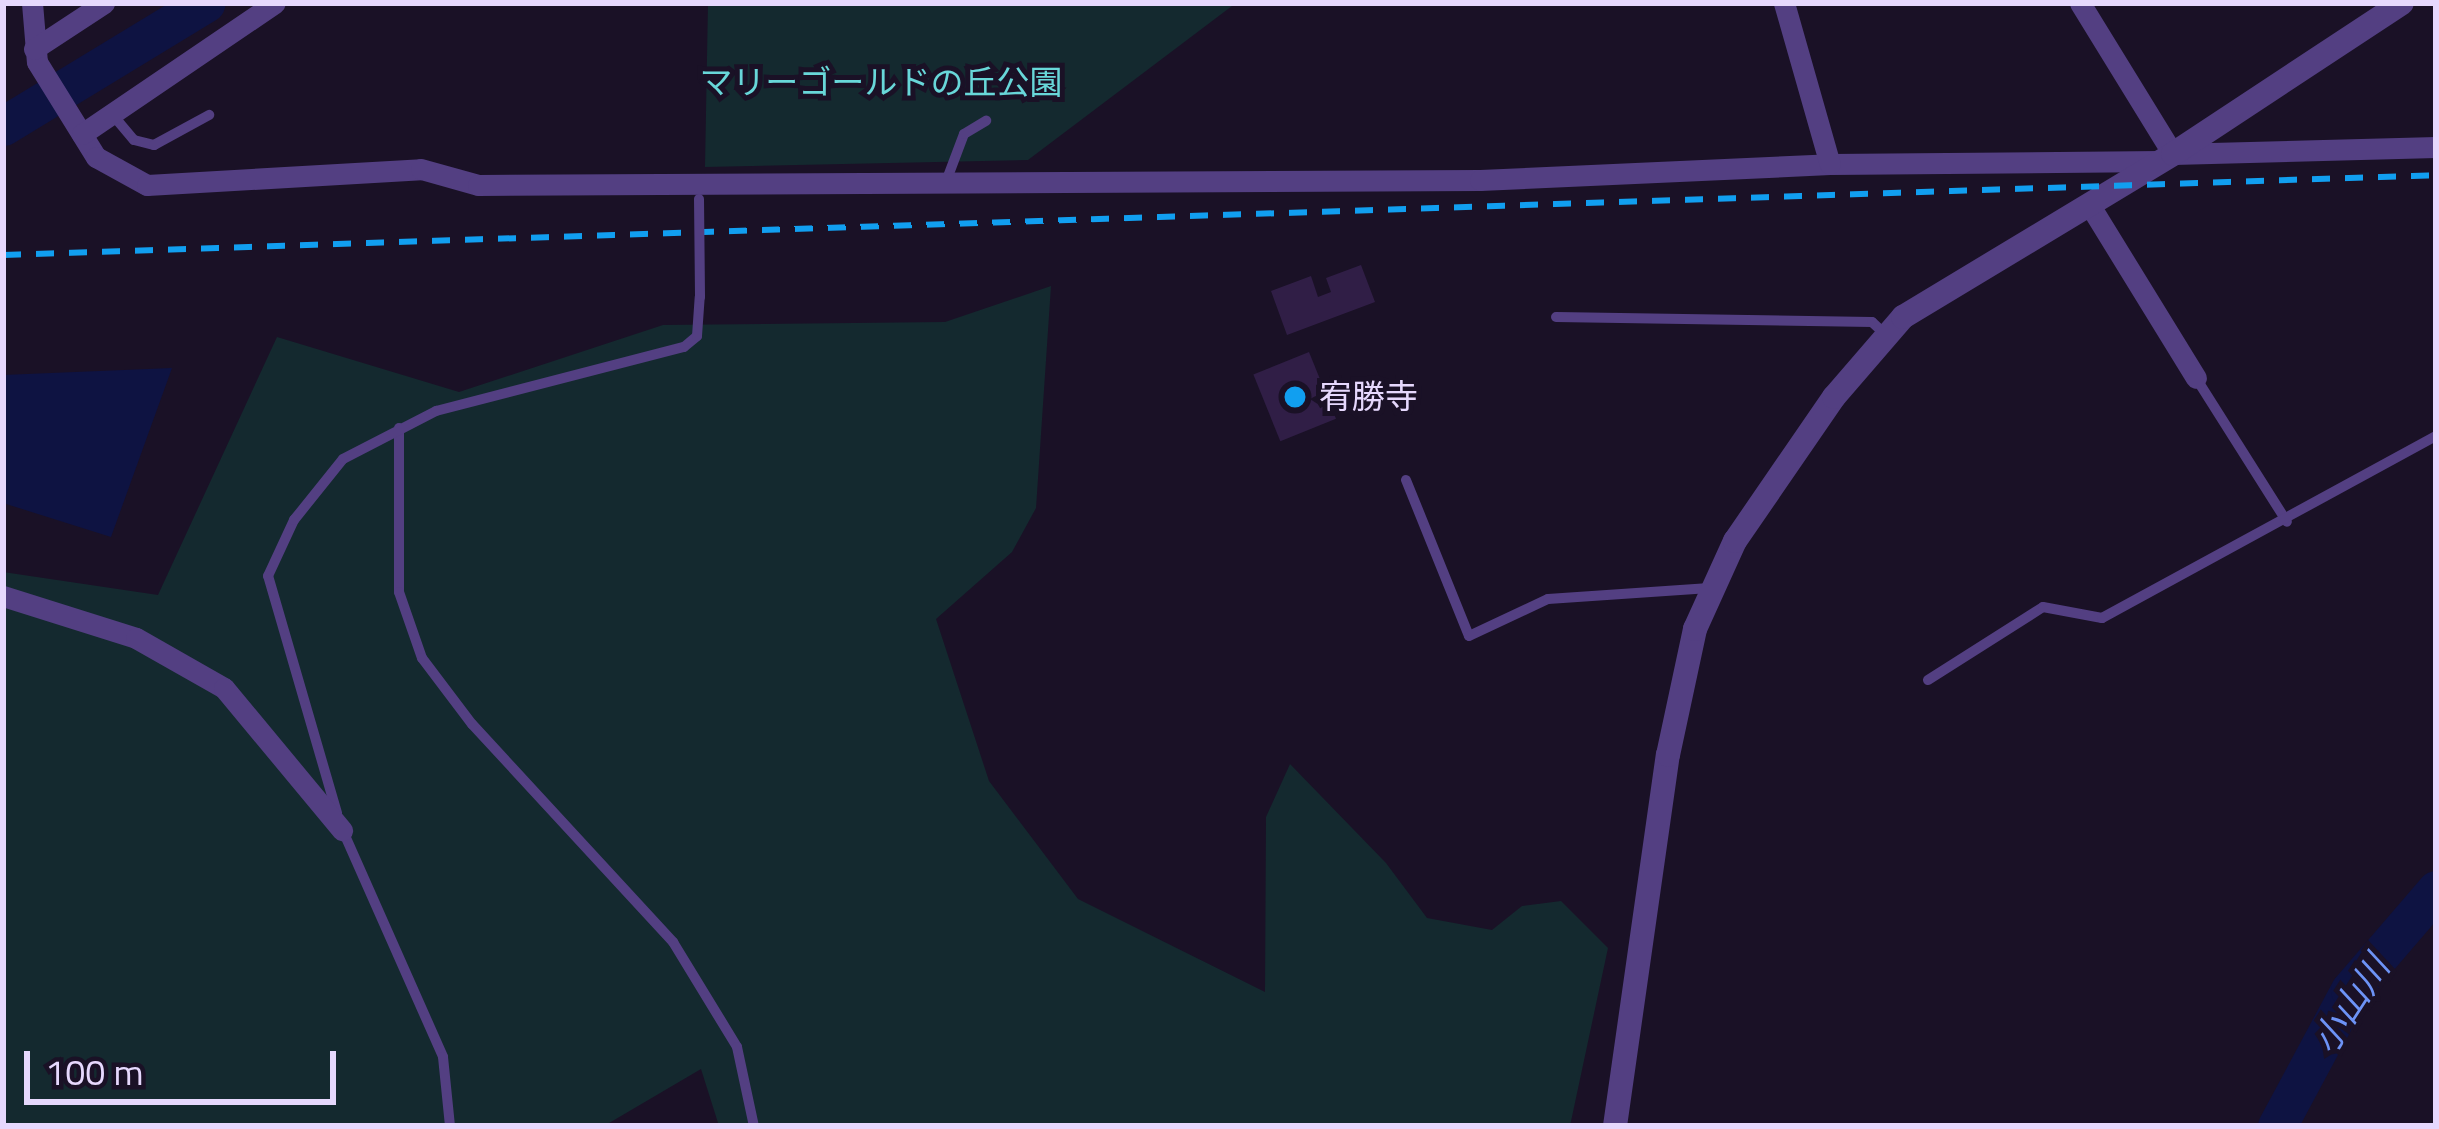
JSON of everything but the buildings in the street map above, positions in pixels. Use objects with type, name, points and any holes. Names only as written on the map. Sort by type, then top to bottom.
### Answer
[{"type":"street","points":[[32,3],[37,57],[82,134],[119,176],[147,185],[421,169],[478,185],[699,190],[947,179],[1480,180],[1830,164],[2436,147]]},
{"type":"street","points":[[37,57],[104,3]]},
{"type":"street","points":[[82,134],[275,3]]},
{"type":"street","points":[[1784,3],[1830,164]]},
{"type":"street","points":[[2080,3],[2167,158]]},
{"type":"street","points":[[1615,1126],[1668,755],[1710,587],[1884,333],[2167,158],[2402,3]]},
{"type":"street","points":[[2089,203],[2196,378]]},
{"type":"street","points":[[3,596],[136,638],[224,688],[342,830]]},
{"type":"lane","points":[[112,114],[134,140],[154,145],[209,115]]},
{"type":"lane","points":[[947,179],[964,134],[986,121]]},
{"type":"lane","points":[[450,1126],[443,1057],[342,830],[268,576],[294,520],[344,459],[400,428],[484,393],[661,359],[697,336],[699,190]]},
{"type":"lane","points":[[1556,316],[1872,322],[1884,333]]},
{"type":"lane","points":[[2196,378],[2287,522]]},
{"type":"lane","points":[[400,428],[400,592],[422,658],[472,724],[673,942],[737,1047],[754,1126]]},
{"type":"lane","points":[[1928,680],[2043,607],[2102,618],[2287,522],[2436,436]]},
{"type":"lane","points":[[1406,480],[1469,636],[1568,595],[1710,587]]},
{"type":"green space","name":"マリーゴールドの丘公園","points":[[708,3],[1236,3],[1028,160],[705,167]]},
{"type":"green space","points":[[1051,286],[1036,508],[1012,552],[936,619],[989,781],[1078,899],[1265,992],[1266,817],[1290,764],[1386,863],[1427,918],[1492,930],[1522,906],[1561,901],[1608,948],[1570,1126],[719,1126],[701,1069],[604,1126],[3,1126],[3,572],[158,595],[277,337],[459,392],[663,325],[945,322]]},
{"type":"shaded area","points":[[172,368],[111,537],[3,503],[3,375]]},
{"type":"waterway","points":[[3,126],[205,3]]},
{"type":"waterway","name":"小山川","points":[[2277,1126],[2350,990],[2436,890]]},
{"type":"railway","points":[[3,255],[2436,175]]},
{"type":"place","name":"宥勝寺","points":[[1295,397]]}]
